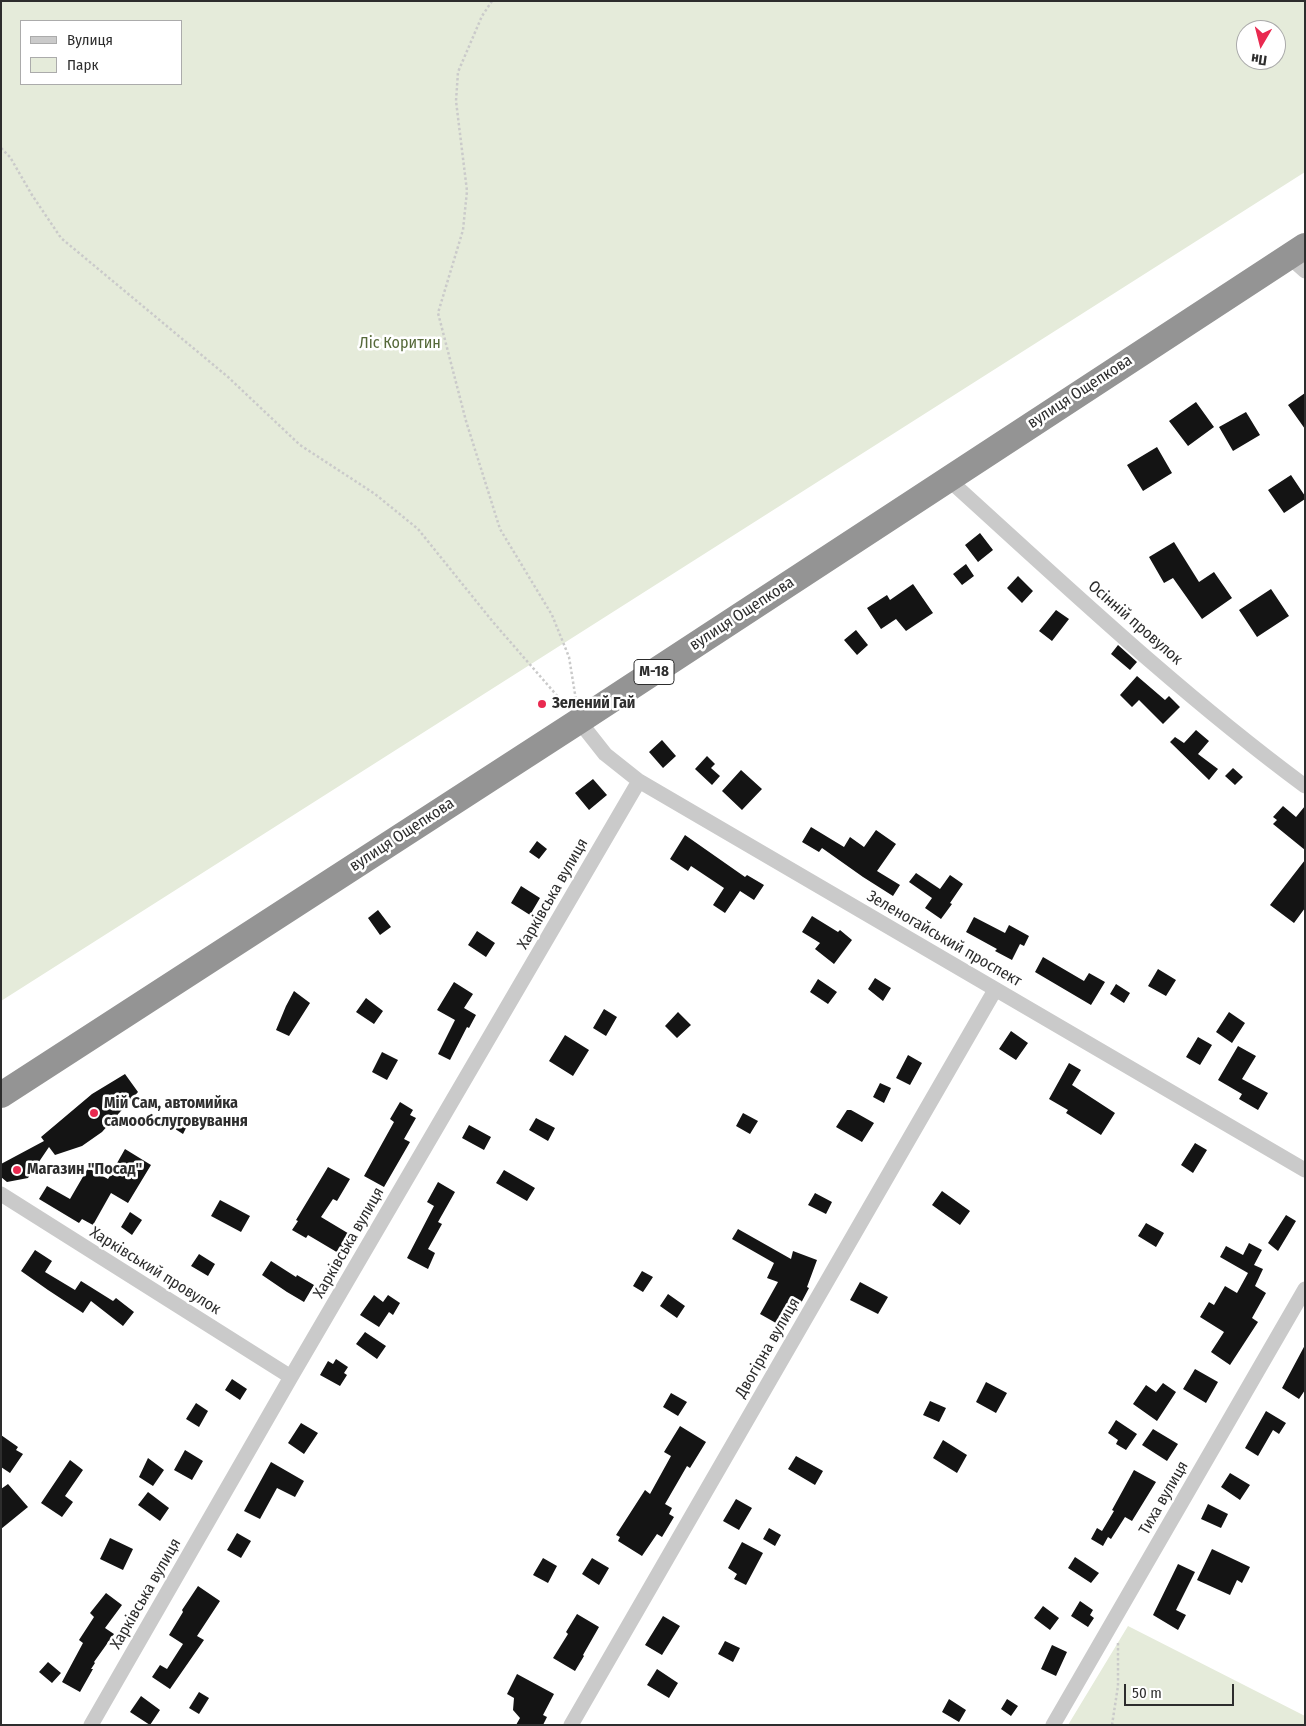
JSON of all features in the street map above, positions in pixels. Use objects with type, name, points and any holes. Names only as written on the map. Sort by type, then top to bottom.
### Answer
[{"type":"highway","name":"вулиця Ощепкова","points":[[1,1095],[579,721],[948,479],[1299,258]]},
{"type":"street","name":"Осінній провулок","points":[[948,479],[1097,614],[1250,745],[1305,786]]},
{"type":"street","name":"Зеленогайський проспект","points":[[579,721],[605,754],[639,781],[1305,1170]]},
{"type":"street","name":"Харківська вулиця","points":[[90,1725],[639,781]]},
{"type":"street","name":"Двогірна вулиця","points":[[571,1725],[995,990]]},
{"type":"street","name":"Харківський провулок","points":[[1,1194],[291,1377]]},
{"type":"street","name":"Тиха вулиця","points":[[1054,1725],[1305,1289]]},
{"type":"path","points":[[492,1],[482,16],[458,72],[456,101],[467,191],[463,230],[438,313],[466,422],[500,529],[552,615],[569,657],[579,721]]},
{"type":"path","points":[[1,148],[10,157],[32,195],[61,238],[228,377],[300,446],[375,494],[418,529],[493,622],[579,721]]},
{"type":"path","points":[[1112,1725],[1118,1686],[1118,1612]]},
{"type":"green space","name":"Ліс Коритин","points":[[1,1],[1305,1],[1305,172],[1,1001]]},
{"type":"green space","points":[[1128,1626],[1305,1716],[1305,1725],[1068,1725]]},
{"type":"building","points":[[1305,393],[1305,429],[1288,405]]},
{"type":"building","points":[[1196,402],[1214,427],[1188,446],[1169,421]]},
{"type":"building","points":[[1246,412],[1260,435],[1233,451],[1219,427]]},
{"type":"building","points":[[1157,447],[1172,473],[1143,491],[1127,465]]},
{"type":"building","points":[[1291,475],[1305,496],[1305,499],[1284,513],[1268,490]]},
{"type":"building","points":[[980,533],[993,550],[978,562],[965,545]]},
{"type":"building","points":[[1174,542],[1199,582],[1214,572],[1232,598],[1202,619],[1173,578],[1164,583],[1149,557]]},
{"type":"building","points":[[966,564],[974,576],[962,585],[953,574]]},
{"type":"building","points":[[1018,576],[1033,591],[1022,603],[1007,588]]},
{"type":"building","points":[[913,584],[933,613],[906,631],[896,619],[881,629],[867,608],[887,595],[890,600]]},
{"type":"building","points":[[1271,589],[1289,616],[1257,637],[1239,610]]},
{"type":"building","points":[[1056,610],[1069,619],[1052,641],[1039,631]]},
{"type":"building","points":[[856,630],[868,645],[857,655],[844,640]]},
{"type":"building","points":[[1118,645],[1137,662],[1130,670],[1111,654]]},
{"type":"building","points":[[1137,676],[1165,700],[1169,696],[1180,707],[1163,724],[1139,700],[1132,707],[1120,695]]},
{"type":"building","points":[[1196,730],[1209,741],[1198,754],[1218,769],[1209,780],[1170,742],[1175,737],[1184,743]]},
{"type":"building","points":[[662,740],[676,756],[663,768],[649,752]]},
{"type":"building","points":[[707,756],[715,764],[711,768],[720,776],[712,785],[695,769]]},
{"type":"building","points":[[1233,768],[1243,777],[1235,785],[1225,776]]},
{"type":"building","points":[[741,770],[762,789],[742,810],[722,791]]},
{"type":"building","points":[[593,779],[607,795],[589,810],[575,793]]},
{"type":"building","points":[[1283,806],[1296,817],[1305,806],[1305,850],[1273,824],[1277,820],[1273,817]]},
{"type":"building","points":[[811,827],[844,847],[850,837],[864,847],[876,830],[896,844],[877,871],[900,885],[893,896],[822,848],[819,852],[802,842]]},
{"type":"building","points":[[685,835],[745,877],[747,875],[764,885],[754,900],[740,891],[725,913],[713,905],[724,888],[691,866],[688,871],[670,859]]},
{"type":"building","points":[[537,841],[547,849],[539,859],[529,852]]},
{"type":"building","points":[[1305,860],[1305,908],[1294,923],[1270,905]]},
{"type":"building","points":[[916,873],[940,889],[950,875],[963,884],[941,919],[925,908],[932,898],[909,882]]},
{"type":"building","points":[[521,886],[540,898],[530,915],[511,903]]},
{"type":"building","points":[[378,910],[391,927],[380,935],[368,918]]},
{"type":"building","points":[[812,916],[838,932],[840,930],[852,940],[834,964],[815,949],[820,943],[802,932]]},
{"type":"building","points":[[974,917],[1005,933],[1009,925],[1029,936],[1024,946],[1020,944],[1012,960],[995,951],[997,949],[966,932]]},
{"type":"building","points":[[477,931],[495,943],[486,957],[468,945]]},
{"type":"building","points":[[1043,957],[1084,981],[1089,973],[1105,982],[1091,1005],[1035,972]]},
{"type":"building","points":[[1158,969],[1176,980],[1166,996],[1148,986]]},
{"type":"building","points":[[875,978],[891,988],[883,1001],[868,989]]},
{"type":"building","points":[[818,979],[837,992],[828,1004],[810,992]]},
{"type":"building","points":[[454,982],[473,994],[464,1008],[476,1015],[469,1028],[467,1027],[450,1060],[438,1054],[455,1020],[437,1010]]},
{"type":"building","points":[[1116,984],[1130,993],[1124,1003],[1110,994]]},
{"type":"building","points":[[294,991],[310,1003],[289,1036],[276,1030]]},
{"type":"building","points":[[366,998],[383,1011],[374,1024],[356,1012]]},
{"type":"building","points":[[604,1009],[617,1017],[606,1036],[593,1028]]},
{"type":"building","points":[[678,1012],[691,1025],[677,1038],[665,1026]]},
{"type":"building","points":[[1229,1012],[1245,1023],[1232,1043],[1216,1032]]},
{"type":"building","points":[[1011,1031],[1028,1043],[1016,1060],[999,1049]]},
{"type":"building","points":[[565,1035],[589,1050],[573,1076],[549,1061]]},
{"type":"building","points":[[1198,1037],[1212,1045],[1200,1065],[1186,1057]]},
{"type":"building","points":[[1238,1046],[1256,1056],[1242,1079],[1268,1093],[1258,1110],[1239,1099],[1242,1094],[1218,1080]]},
{"type":"building","points":[[382,1052],[398,1060],[387,1080],[372,1072]]},
{"type":"building","points":[[908,1055],[922,1063],[910,1085],[896,1078]]},
{"type":"building","points":[[1069,1063],[1081,1070],[1072,1085],[1115,1113],[1101,1135],[1066,1113],[1068,1110],[1049,1099]]},
{"type":"building","name":"Мій Сам, автомийка самообслуговування","points":[[125,1074],[138,1092],[102,1132],[82,1146],[55,1155],[49,1147],[28,1178],[7,1182],[1,1177],[1,1164],[44,1141],[41,1137],[92,1094]]},
{"type":"building","points":[[880,1083],[891,1088],[884,1103],[873,1097]]},
{"type":"building","points":[[400,1102],[413,1110],[410,1115],[416,1118],[404,1139],[410,1142],[384,1187],[364,1176],[394,1122],[390,1119]]},
{"type":"building","points":[[847,1110],[851,1110],[874,1123],[862,1142],[836,1127]]},
{"type":"building","points":[[743,1113],[758,1121],[750,1134],[736,1126]]},
{"type":"building","points":[[177,1117],[188,1124],[183,1134],[172,1127]]},
{"type":"building","points":[[536,1118],[555,1128],[548,1141],[529,1130]]},
{"type":"building","points":[[469,1125],[491,1137],[484,1150],[462,1138]]},
{"type":"building","points":[[1195,1143],[1207,1150],[1193,1173],[1181,1165]]},
{"type":"building","points":[[125,1149],[151,1165],[128,1203],[111,1193],[93,1225],[82,1219],[79,1223],[39,1199],[47,1186],[70,1199],[88,1168],[108,1179]]},
{"type":"building","points":[[328,1167],[350,1179],[337,1201],[333,1199],[321,1217],[356,1238],[346,1254],[341,1251],[340,1254],[308,1235],[306,1238],[292,1230]]},
{"type":"building","points":[[504,1170],[535,1188],[527,1201],[496,1183]]},
{"type":"building","points":[[438,1182],[455,1192],[438,1222],[442,1224],[428,1249],[435,1253],[428,1269],[407,1258],[434,1206],[427,1202]]},
{"type":"building","points":[[942,1191],[970,1211],[960,1225],[932,1205]]},
{"type":"building","points":[[815,1193],[832,1202],[826,1214],[808,1205]]},
{"type":"building","points":[[220,1200],[250,1216],[241,1232],[211,1216]]},
{"type":"building","points":[[130,1212],[142,1220],[132,1235],[121,1227]]},
{"type":"building","points":[[1286,1215],[1296,1221],[1278,1251],[1268,1243]]},
{"type":"building","points":[[1146,1223],[1164,1233],[1156,1247],[1138,1236]]},
{"type":"building","points":[[738,1229],[791,1259],[793,1251],[817,1260],[807,1287],[809,1288],[800,1305],[796,1302],[783,1327],[760,1314],[778,1282],[767,1278],[774,1263],[732,1239]]},
{"type":"building","points":[[1249,1243],[1262,1250],[1254,1265],[1263,1269],[1255,1286],[1266,1293],[1252,1318],[1258,1322],[1230,1365],[1211,1352],[1224,1332],[1200,1317],[1209,1302],[1214,1305],[1225,1286],[1237,1293],[1248,1273],[1220,1257],[1226,1246],[1243,1255]]},
{"type":"building","points":[[35,1250],[52,1261],[45,1272],[75,1290],[81,1281],[113,1301],[116,1298],[134,1312],[123,1326],[91,1301],[83,1313],[21,1271]]},
{"type":"building","points":[[199,1254],[215,1264],[208,1276],[191,1266]]},
{"type":"building","points":[[271,1261],[296,1277],[297,1275],[314,1285],[304,1302],[262,1275]]},
{"type":"building","points":[[642,1271],[653,1277],[643,1292],[633,1286]]},
{"type":"building","points":[[860,1282],[888,1297],[878,1314],[850,1300]]},
{"type":"building","points":[[668,1294],[685,1306],[677,1318],[660,1306]]},
{"type":"building","points":[[374,1295],[383,1302],[388,1295],[400,1303],[393,1315],[389,1312],[379,1327],[360,1315]]},
{"type":"building","points":[[365,1332],[386,1346],[377,1359],[356,1344]]},
{"type":"building","points":[[1305,1345],[1305,1390],[1299,1399],[1282,1388]]},
{"type":"building","points":[[336,1359],[348,1367],[344,1373],[347,1375],[340,1386],[320,1375],[328,1361],[333,1364]]},
{"type":"building","points":[[1195,1369],[1218,1382],[1206,1403],[1183,1389]]},
{"type":"building","points":[[232,1379],[247,1389],[240,1400],[225,1390]]},
{"type":"building","points":[[986,1382],[1007,1393],[996,1413],[976,1402]]},
{"type":"building","points":[[1163,1383],[1176,1392],[1157,1421],[1133,1404],[1146,1385],[1156,1392]]},
{"type":"building","points":[[671,1393],[687,1402],[678,1416],[663,1407]]},
{"type":"building","points":[[930,1401],[946,1408],[939,1422],[923,1415]]},
{"type":"building","points":[[196,1403],[208,1411],[199,1427],[186,1419]]},
{"type":"building","points":[[1266,1411],[1286,1423],[1279,1434],[1273,1430],[1258,1456],[1245,1448]]},
{"type":"building","points":[[1116,1420],[1137,1434],[1126,1450],[1116,1444],[1118,1440],[1108,1433]]},
{"type":"building","points":[[301,1423],[318,1433],[304,1454],[288,1443]]},
{"type":"building","points":[[680,1426],[706,1442],[690,1468],[687,1466],[665,1504],[672,1508],[669,1514],[674,1517],[662,1537],[657,1534],[642,1556],[618,1541],[620,1537],[616,1535],[645,1490],[650,1494],[671,1456],[664,1452]]},
{"type":"building","points":[[1153,1429],[1178,1444],[1167,1461],[1142,1445]]},
{"type":"building","points":[[1,1435],[18,1447],[16,1450],[23,1454],[10,1473],[1,1467]]},
{"type":"building","points":[[943,1440],[967,1455],[957,1473],[933,1458]]},
{"type":"building","points":[[185,1450],[203,1461],[192,1480],[174,1470]]},
{"type":"building","points":[[796,1456],[823,1471],[815,1485],[788,1469]]},
{"type":"building","points":[[148,1458],[164,1470],[153,1486],[139,1477]]},
{"type":"building","points":[[70,1460],[83,1470],[65,1496],[73,1502],[62,1517],[41,1503]]},
{"type":"building","points":[[271,1462],[304,1481],[295,1497],[277,1488],[260,1519],[244,1511]]},
{"type":"building","points":[[1134,1470],[1156,1482],[1132,1521],[1125,1517],[1111,1539],[1108,1537],[1103,1546],[1091,1539],[1097,1528],[1102,1531]]},
{"type":"building","points":[[1230,1473],[1250,1485],[1240,1500],[1221,1487]]},
{"type":"building","points":[[8,1484],[28,1507],[1,1529],[1,1489]]},
{"type":"building","points":[[148,1492],[169,1508],[160,1521],[138,1505]]},
{"type":"building","points":[[736,1499],[752,1508],[739,1530],[723,1521]]},
{"type":"building","points":[[1208,1504],[1228,1514],[1221,1528],[1201,1519]]},
{"type":"building","points":[[769,1528],[781,1535],[775,1546],[763,1539]]},
{"type":"building","points":[[237,1533],[251,1541],[241,1558],[227,1550]]},
{"type":"building","points":[[110,1538],[133,1549],[123,1570],[100,1559]]},
{"type":"building","points":[[742,1542],[763,1553],[746,1585],[734,1579],[737,1574],[728,1568]]},
{"type":"building","points":[[1212,1549],[1250,1567],[1242,1583],[1237,1580],[1230,1595],[1197,1580]]},
{"type":"building","points":[[1075,1557],[1099,1573],[1091,1583],[1068,1568]]},
{"type":"building","points":[[543,1558],[557,1566],[548,1583],[533,1575]]},
{"type":"building","points":[[592,1558],[609,1568],[599,1585],[582,1574]]},
{"type":"building","points":[[1178,1564],[1195,1572],[1176,1610],[1186,1615],[1178,1630],[1153,1615]]},
{"type":"building","points":[[198,1586],[220,1601],[197,1636],[204,1640],[170,1689],[152,1677],[160,1665],[167,1669],[183,1644],[169,1635],[183,1612],[182,1610]]},
{"type":"building","points":[[106,1593],[122,1605],[105,1628],[114,1634],[94,1662],[91,1669],[93,1669],[80,1692],[62,1682],[83,1643],[79,1640],[94,1617],[90,1613]]},
{"type":"building","points":[[1080,1601],[1093,1610],[1090,1615],[1094,1618],[1088,1627],[1071,1616]]},
{"type":"building","points":[[1043,1606],[1059,1618],[1050,1630],[1034,1618]]},
{"type":"building","points":[[577,1614],[599,1627],[575,1671],[553,1658],[568,1634],[566,1632]]},
{"type":"building","points":[[663,1616],[680,1626],[662,1655],[645,1645]]},
{"type":"building","points":[[725,1641],[740,1648],[733,1662],[718,1654]]},
{"type":"building","points":[[1052,1645],[1067,1652],[1056,1676],[1041,1669]]},
{"type":"building","points":[[48,1662],[61,1673],[52,1683],[39,1672]]},
{"type":"building","points":[[657,1669],[678,1683],[669,1698],[647,1685]]},
{"type":"building","points":[[517,1674],[554,1694],[543,1715],[547,1717],[543,1725],[516,1725],[520,1718],[513,1710],[514,1698],[507,1694]]},
{"type":"building","points":[[199,1692],[209,1698],[199,1714],[189,1708]]},
{"type":"building","points":[[141,1696],[160,1710],[150,1725],[130,1712]]},
{"type":"building","points":[[949,1699],[966,1710],[959,1722],[942,1712]]},
{"type":"building","points":[[1007,1699],[1018,1706],[1011,1716],[1001,1709]]},
{"type":"place","name":"Зелений Гай","points":[[542,704]]},
{"type":"place","name":"Мій Сам, автомийка самообслуговування","points":[[94,1113]]},
{"type":"place","name":"Магазин \"Посад\"","points":[[17,1170]]}]
